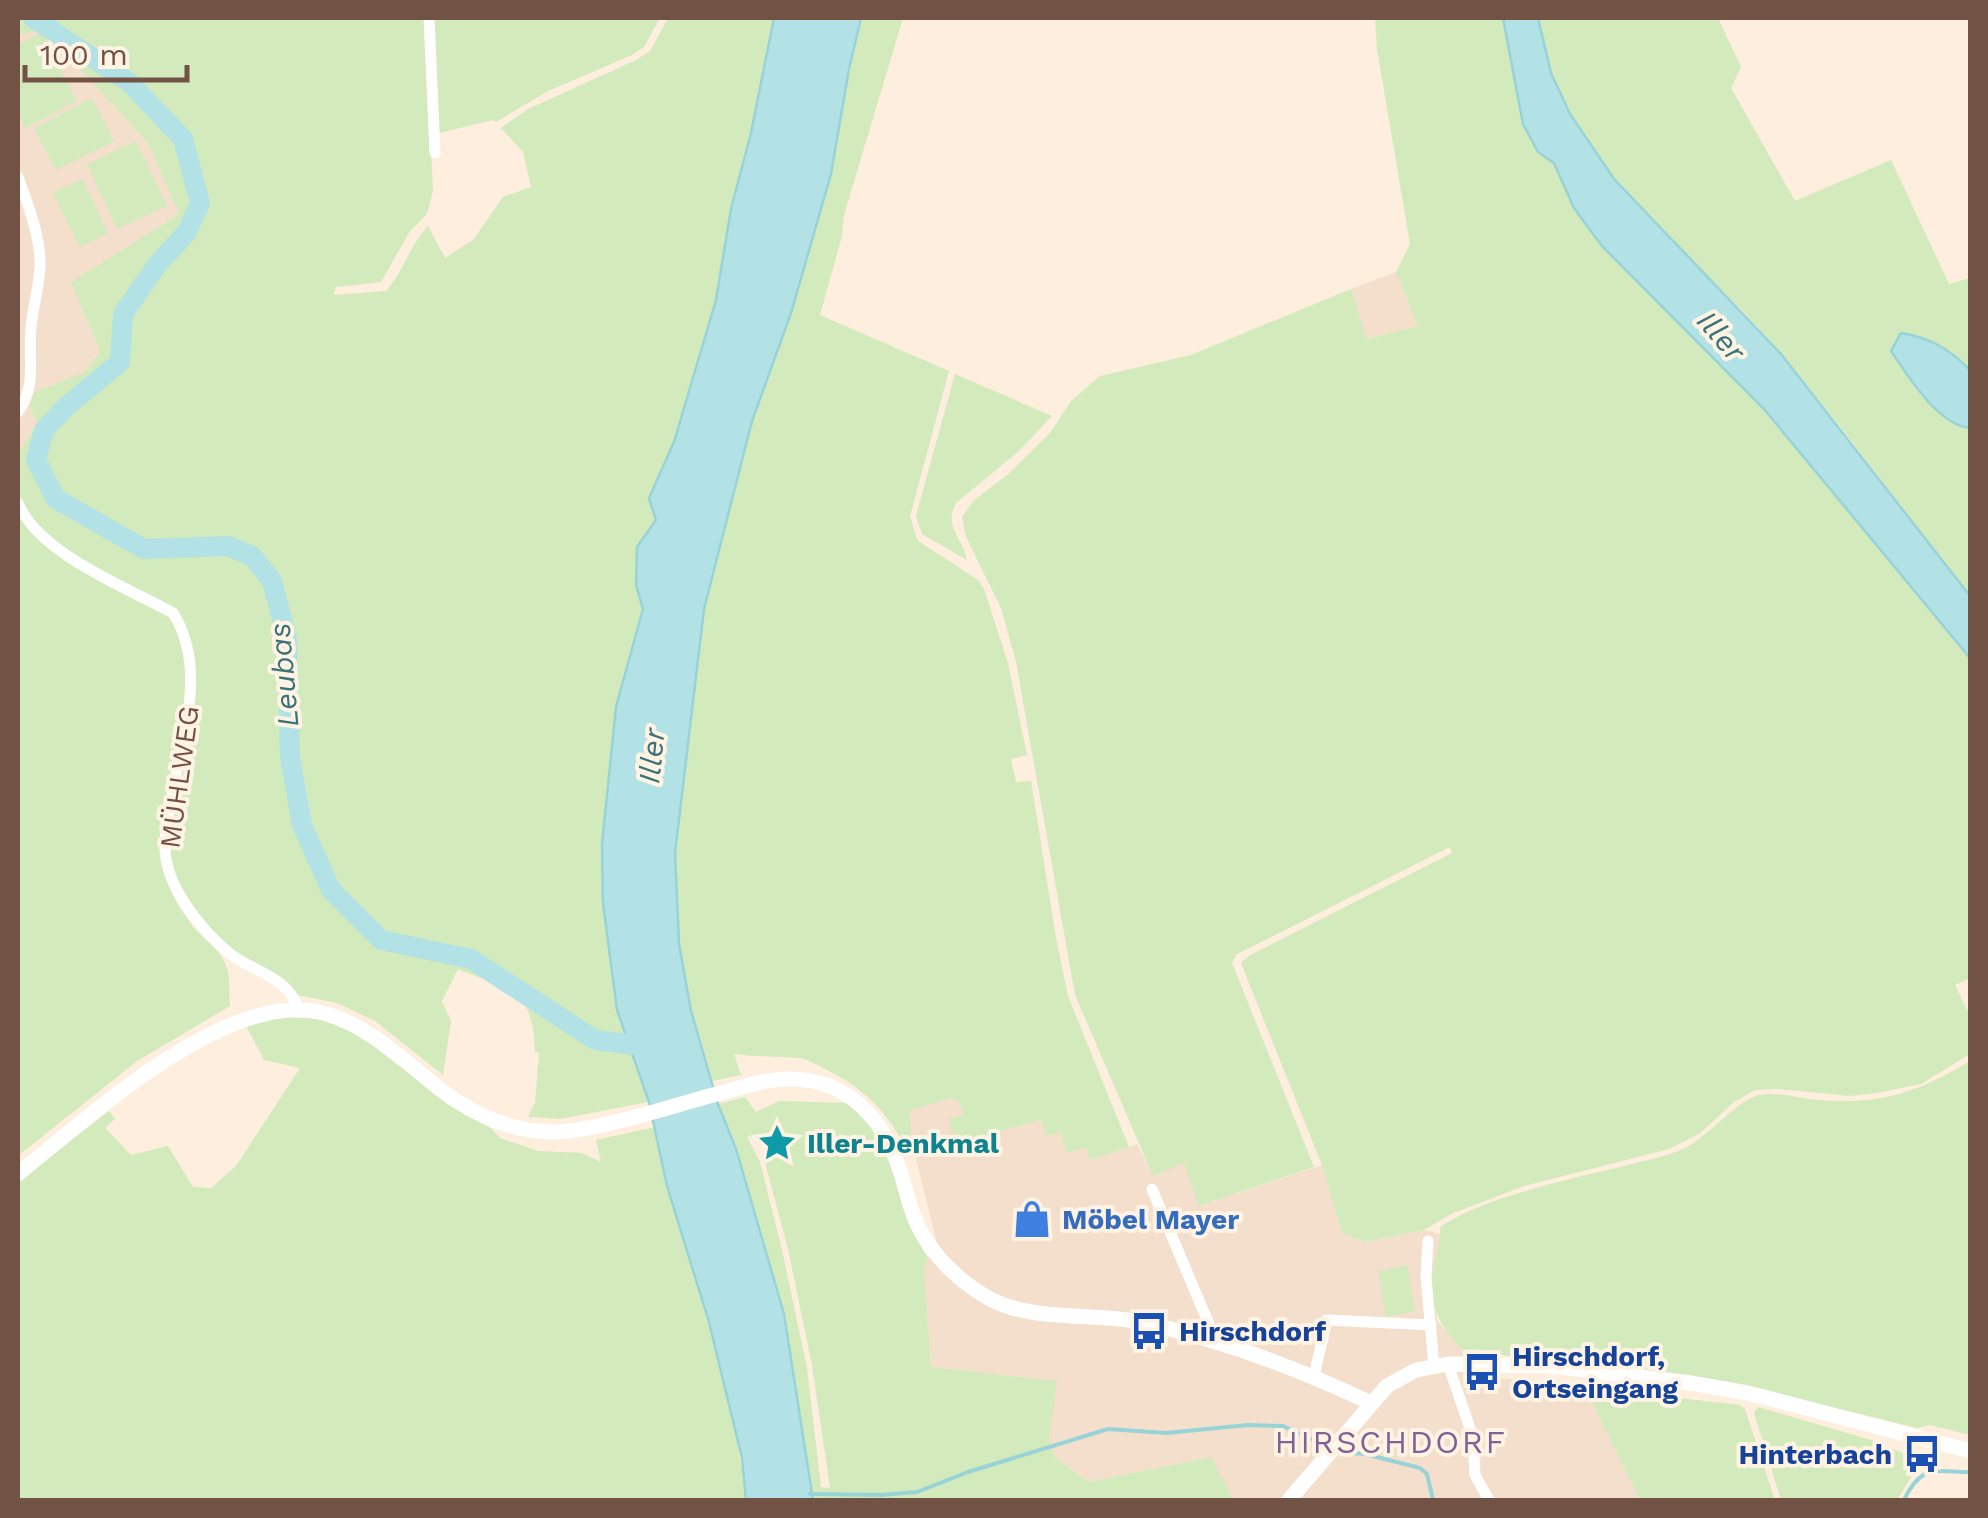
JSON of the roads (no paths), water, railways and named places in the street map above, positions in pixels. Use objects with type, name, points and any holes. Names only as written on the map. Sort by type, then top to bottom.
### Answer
[{"type":"street","points":[[429,18],[435,153]]},
{"type":"street","points":[[18,177],[38,242],[40,265],[30,329],[31,382],[18,412]]},
{"type":"street","name":"MÜHLWEG","points":[[18,503],[32,525],[55,548],[173,613],[186,640],[192,681],[165,856],[183,900],[202,926],[230,954],[285,987],[298,1008]]},
{"type":"street","points":[[18,1174],[188,1046],[252,1015],[298,1008],[350,1022],[460,1104],[490,1119],[545,1132],[594,1128],[775,1080],[816,1082],[845,1093],[862,1105],[885,1132],[913,1214],[930,1248],[972,1288],[991,1300],[1034,1312],[1131,1321],[1314,1376],[1371,1403]]},
{"type":"street","points":[[1152,1190],[1211,1329],[1211,1343]]},
{"type":"street","points":[[1428,1241],[1424,1254],[1430,1325],[1441,1365],[1473,1437],[1475,1475],[1489,1500]]},
{"type":"street","points":[[1314,1376],[1327,1320],[1430,1325]]},
{"type":"street","points":[[1292,1499],[1371,1403],[1402,1376],[1441,1365],[1551,1366],[1691,1383],[1748,1393],[1970,1451]]},
{"type":"water","name":"Iller","points":[[774,18],[861,18],[831,174],[791,313],[752,421],[704,609],[675,853],[679,944],[691,1011],[784,1314],[813,1500],[746,1500],[742,1458],[709,1322],[667,1186],[649,1102],[617,1010],[603,903],[602,844],[616,707],[643,609],[636,585],[637,547],[656,520],[649,498],[674,442],[716,300],[731,209]]},
{"type":"water","name":"Iller","points":[[1503,18],[1538,18],[1551,73],[1570,114],[1614,179],[1781,354],[1970,596],[1970,658],[1764,409],[1602,246],[1574,208],[1554,163],[1538,152],[1523,124]]},
{"type":"water","points":[[1901,333],[1939,346],[1970,370],[1970,428],[1958,425],[1935,409],[1906,373],[1891,351]]},
{"type":"waterway","name":"Leubas","points":[[33,18],[130,83],[183,139],[200,203],[187,232],[157,265],[123,314],[120,362],[44,430],[36,460],[56,499],[144,549],[228,546],[252,556],[272,581],[287,639],[290,757],[302,825],[331,890],[381,940],[471,959],[595,1040],[652,1047]]},
{"type":"waterway","points":[[810,1494],[917,1492],[968,1472],[1108,1429],[1166,1433],[1248,1425],[1283,1426],[1330,1448]]},
{"type":"waterway","points":[[1339,1452],[1365,1454],[1420,1468],[1427,1474],[1433,1500]]},
{"type":"waterway","points":[[1904,1500],[1917,1480],[1931,1472],[1970,1472]]},
{"type":"place","name":"Iller-Denkmal","points":[[777,1143]]},
{"type":"place","name":"Möbel Mayer","points":[[1032,1219]]},
{"type":"place","name":"Hirschdorf","points":[[1149,1331]]},
{"type":"place","name":"Hirschdorf, Ortseingang","points":[[1482,1372]]},
{"type":"place","name":"Hinterbach","points":[[1922,1454]]},
{"type":"district","name":"HIRSCHDORF","points":[[1391,1442]]}]
